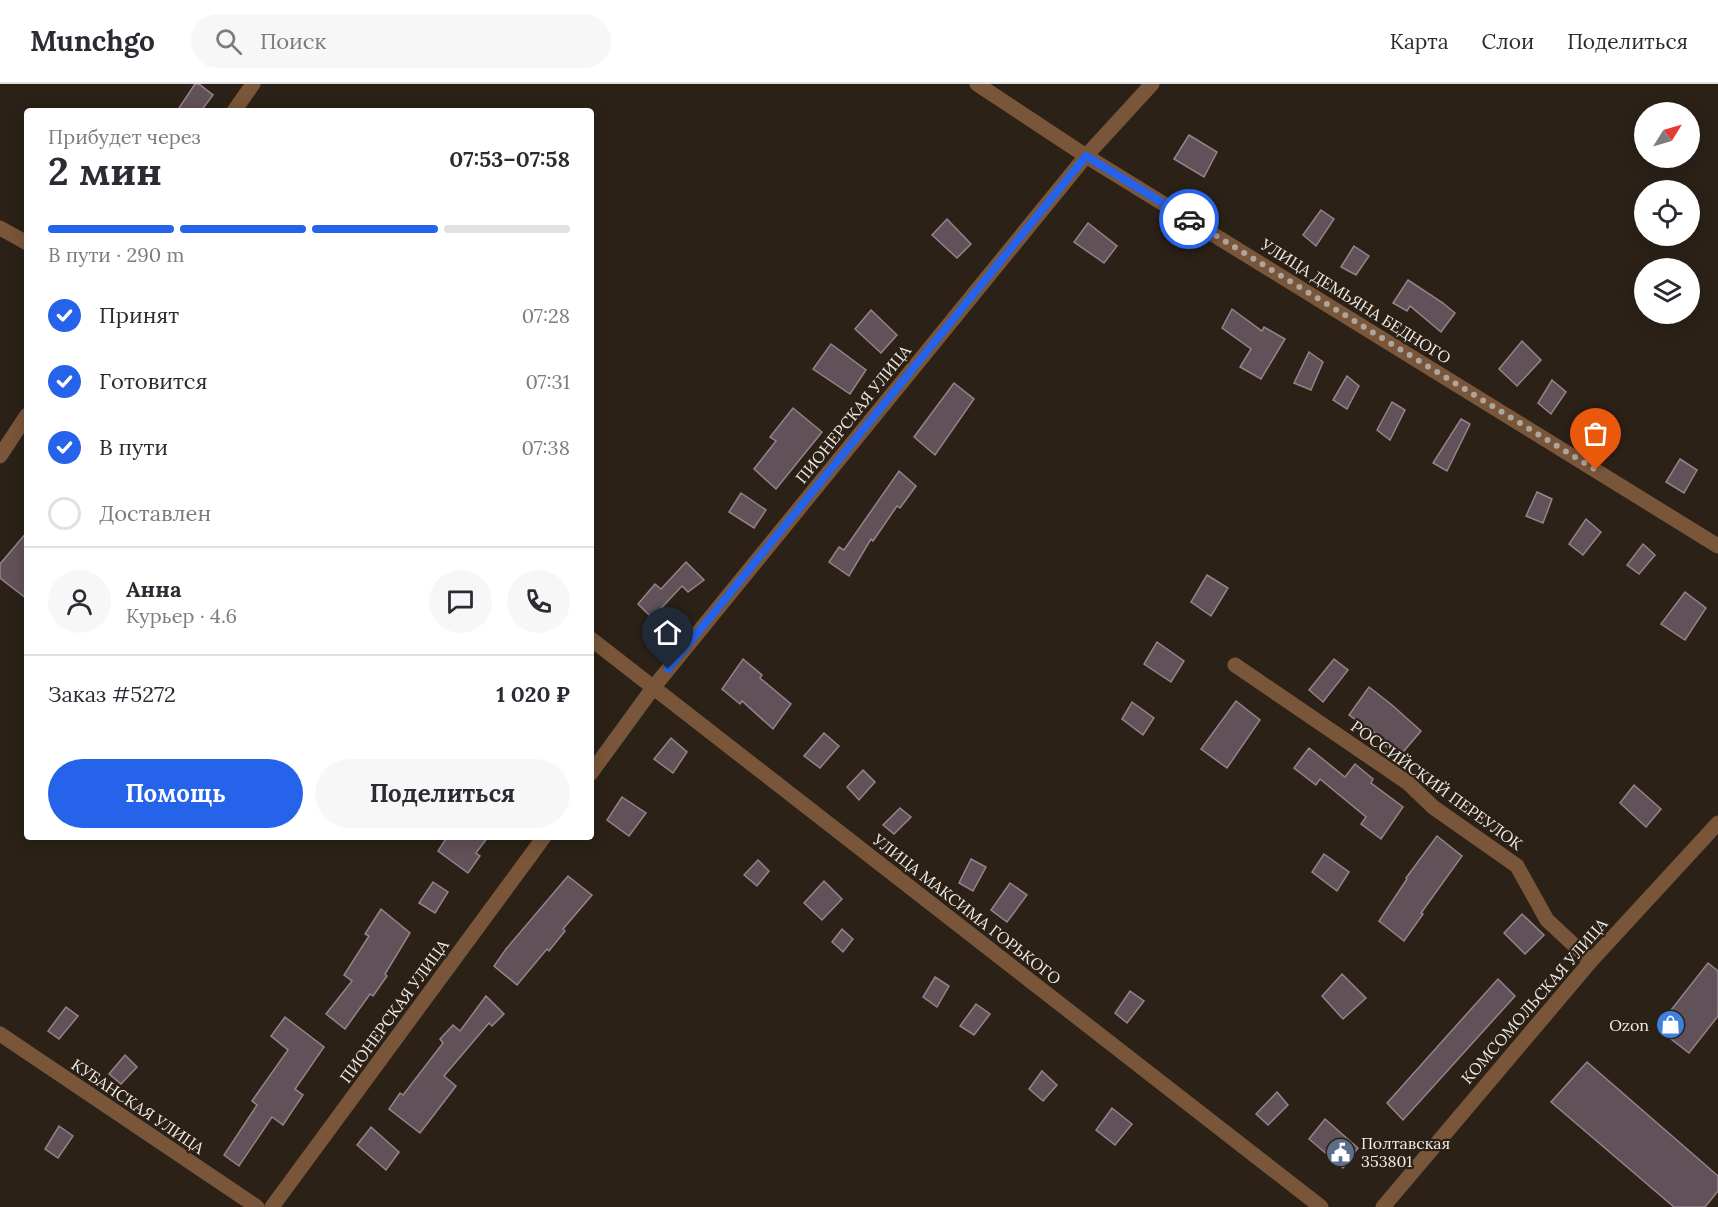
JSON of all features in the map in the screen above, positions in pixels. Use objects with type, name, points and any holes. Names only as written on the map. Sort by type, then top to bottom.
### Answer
[{"type":"street","points":[[236,108],[253,84]]},
{"type":"street","name":"УЛИЦА ДЕМЬЯНА БЕДНОГО","points":[[977,84],[1086,156],[1718,546]]},
{"type":"street","name":"ПИОНЕРСКАЯ УЛИЦА","points":[[594,769],[653,688],[1086,156],[1152,84]]},
{"type":"street","points":[[0,228],[24,241]]},
{"type":"street","points":[[0,456],[24,420]]},
{"type":"street","name":"УЛИЦА МАКСИМА ГОРЬКОГО","points":[[594,641],[1321,1207]]},
{"type":"street","name":"РОССИЙСКИЙ ПЕРЕУЛОК","points":[[1235,665],[1408,783],[1433,807],[1517,866],[1547,920],[1591,961]]},
{"type":"street","name":"КОМСОМОЛЬСКАЯ УЛИЦА","points":[[1383,1207],[1591,961],[1718,823]]},
{"type":"street","name":"ПИОНЕРСКАЯ УЛИЦА","points":[[272,1207],[542,840]]},
{"type":"street","name":"КУБАНСКАЯ УЛИЦА","points":[[0,1034],[256,1207]]},
{"type":"building","points":[[195,84],[199,84],[213,95],[203,108],[179,108]]},
{"type":"building","points":[[1189,135],[1217,152],[1204,177],[1174,159]]},
{"type":"building","points":[[1321,210],[1334,219],[1316,246],[1303,235]]},
{"type":"building","points":[[947,219],[971,244],[957,258],[932,235]]},
{"type":"building","points":[[1088,223],[1117,246],[1104,263],[1074,242]]},
{"type":"building","points":[[1354,246],[1369,256],[1356,275],[1341,267]]},
{"type":"building","points":[[1408,280],[1455,313],[1441,332],[1410,306],[1407,311],[1393,303]]},
{"type":"building","points":[[1232,309],[1262,331],[1264,327],[1285,339],[1261,379],[1240,367],[1251,349],[1222,328]]},
{"type":"building","points":[[871,310],[897,335],[881,353],[855,329]]},
{"type":"building","points":[[1522,341],[1541,360],[1517,386],[1499,369]]},
{"type":"building","points":[[831,344],[866,370],[850,394],[813,369]]},
{"type":"building","points":[[1309,352],[1323,362],[1311,390],[1294,383]]},
{"type":"building","points":[[1347,376],[1359,386],[1347,409],[1333,400]]},
{"type":"building","points":[[1552,380],[1566,392],[1551,414],[1538,403]]},
{"type":"building","points":[[954,383],[974,399],[935,455],[914,437]]},
{"type":"building","points":[[1392,402],[1405,410],[1390,440],[1377,430]]},
{"type":"building","points":[[793,408],[822,432],[776,489],[754,469],[776,441],[770,437]]},
{"type":"building","points":[[1461,419],[1470,424],[1447,471],[1433,463]]},
{"type":"building","points":[[1680,459],[1697,470],[1684,493],[1666,482]]},
{"type":"building","points":[[899,471],[916,486],[900,508],[897,506],[873,541],[871,539],[849,576],[829,562],[839,547],[844,550]]},
{"type":"building","points":[[1537,492],[1552,499],[1543,523],[1526,516]]},
{"type":"building","points":[[741,493],[766,510],[754,528],[729,512]]},
{"type":"building","points":[[1586,519],[1601,532],[1583,555],[1569,544]]},
{"type":"building","points":[[24,536],[24,597],[0,578],[0,564]]},
{"type":"building","points":[[1643,544],[1655,555],[1639,574],[1627,565]]},
{"type":"building","points":[[686,562],[704,580],[688,592],[682,586],[652,618],[638,604],[655,584],[661,589]]},
{"type":"building","points":[[1207,575],[1228,588],[1211,616],[1191,602]]},
{"type":"building","points":[[1685,592],[1706,608],[1685,640],[1661,624]]},
{"type":"building","points":[[1157,642],[1184,661],[1171,682],[1144,664]]},
{"type":"building","points":[[743,659],[762,675],[760,678],[791,704],[773,729],[742,701],[740,704],[722,689]]},
{"type":"building","points":[[1334,659],[1348,670],[1323,702],[1309,690]]},
{"type":"building","points":[[1369,687],[1421,731],[1398,758],[1381,742],[1383,739],[1349,715]]},
{"type":"building","points":[[1236,701],[1260,720],[1227,768],[1201,749]]},
{"type":"building","points":[[1132,702],[1154,718],[1143,735],[1122,719]]},
{"type":"building","points":[[824,733],[839,746],[820,768],[804,756]]},
{"type":"building","points":[[671,738],[687,752],[673,773],[654,759]]},
{"type":"building","points":[[1309,748],[1345,777],[1355,764],[1373,779],[1371,783],[1403,807],[1381,839],[1361,824],[1366,817],[1320,779],[1316,785],[1294,768]]},
{"type":"building","points":[[863,770],[875,782],[859,800],[847,787]]},
{"type":"building","points":[[1634,785],[1661,809],[1646,827],[1620,803]]},
{"type":"building","points":[[622,797],[646,813],[629,836],[607,820]]},
{"type":"building","points":[[900,808],[911,817],[894,834],[883,825]]},
{"type":"building","points":[[1437,836],[1462,856],[1404,941],[1379,921],[1406,878]]},
{"type":"building","points":[[445,840],[486,840],[476,853],[480,856],[468,873],[438,851]]},
{"type":"building","points":[[1324,854],[1349,872],[1337,891],[1312,872]]},
{"type":"building","points":[[971,859],[986,867],[973,891],[959,883]]},
{"type":"building","points":[[758,860],[769,871],[757,886],[744,875]]},
{"type":"building","points":[[568,876],[592,895],[563,929],[565,931],[549,951],[547,949],[517,985],[494,966]]},
{"type":"building","points":[[824,881],[842,899],[822,920],[804,903]]},
{"type":"building","points":[[433,882],[448,892],[435,913],[419,903]]},
{"type":"building","points":[[1010,883],[1027,895],[1007,922],[991,910]]},
{"type":"building","points":[[381,909],[410,933],[385,974],[387,976],[373,996],[370,994],[345,1029],[326,1014],[352,981],[344,975],[369,936],[365,934]]},
{"type":"building","points":[[1522,914],[1544,935],[1525,954],[1504,933]]},
{"type":"building","points":[[842,929],[853,939],[843,952],[832,942]]},
{"type":"building","points":[[1708,963],[1718,971],[1718,1016],[1689,1053],[1657,1028]]},
{"type":"building","points":[[1342,974],[1366,998],[1343,1019],[1322,996]]},
{"type":"building","points":[[935,977],[949,986],[937,1007],[923,997]]},
{"type":"building","points":[[1498,979],[1515,996],[1403,1120],[1387,1103]]},
{"type":"building","points":[[1130,991],[1144,1001],[1127,1023],[1115,1013]]},
{"type":"building","points":[[486,996],[504,1014],[492,1026],[489,1023],[444,1076],[456,1086],[420,1133],[389,1109],[400,1093],[403,1095],[443,1043],[440,1039],[453,1025],[460,1031]]},
{"type":"building","points":[[976,1004],[990,1014],[974,1035],[960,1026]]},
{"type":"building","points":[[66,1007],[78,1016],[59,1039],[48,1031]]},
{"type":"building","points":[[285,1017],[324,1047],[295,1089],[303,1095],[283,1125],[272,1117],[239,1166],[224,1155],[257,1105],[252,1101],[288,1050],[271,1036]]},
{"type":"building","points":[[125,1055],[137,1067],[121,1084],[109,1074]]},
{"type":"building","points":[[1587,1062],[1718,1176],[1718,1191],[1705,1207],[1674,1207],[1551,1102]]},
{"type":"building","points":[[1042,1071],[1057,1085],[1043,1101],[1029,1089]]},
{"type":"building","points":[[1277,1092],[1288,1105],[1268,1125],[1256,1114]]},
{"type":"building","points":[[1112,1108],[1132,1124],[1115,1145],[1096,1130]]},
{"type":"building","points":[[1325,1119],[1358,1148],[1343,1168],[1309,1139]]},
{"type":"building","points":[[59,1126],[73,1136],[58,1158],[45,1149]]},
{"type":"building","points":[[371,1127],[399,1152],[386,1170],[357,1145]]},
{"type":"way so far","points":[[1189,219],[1596,470]]},
{"type":"place","name":"Ozon","points":[[1670,1025]]},
{"type":"place","name":"Полтавская 353801","points":[[1340,1152]]},
{"type":"route","points":[[668,669],[1086,156],[1189,219]]}]
